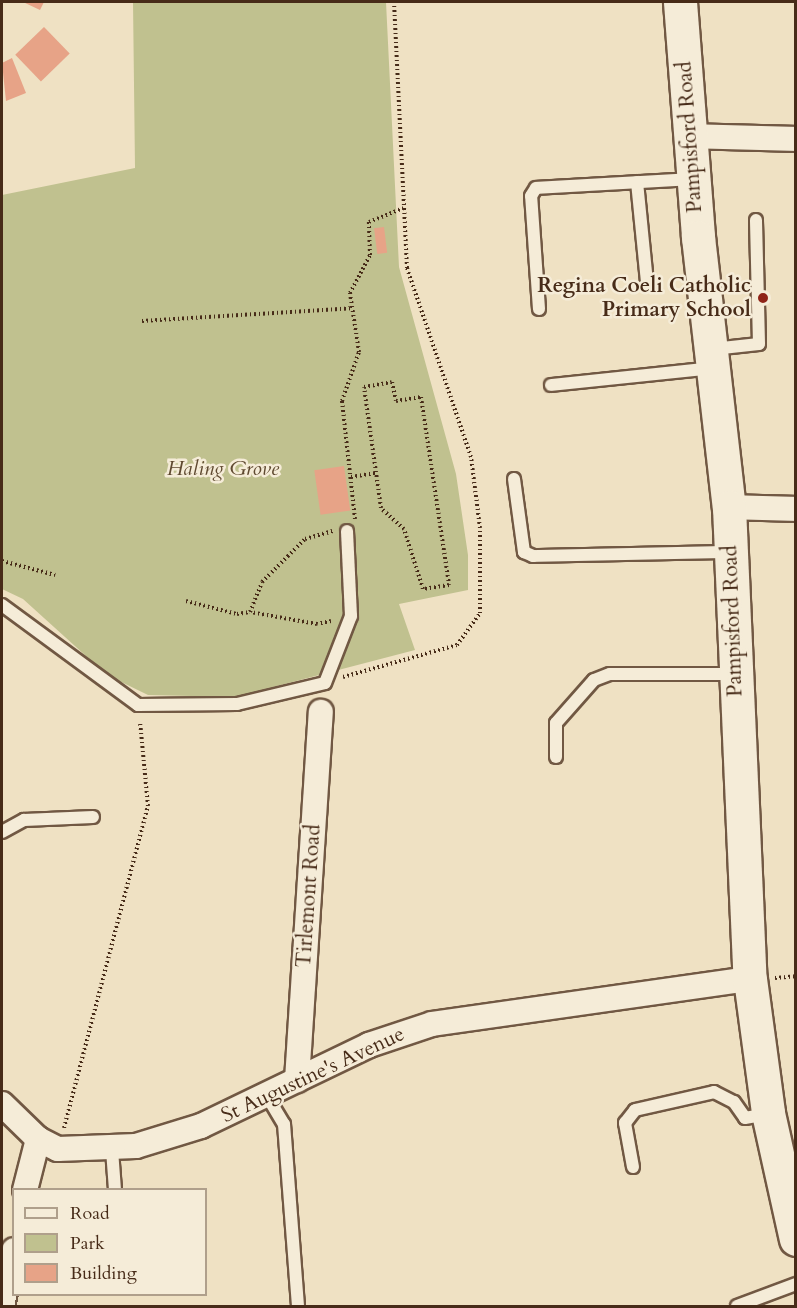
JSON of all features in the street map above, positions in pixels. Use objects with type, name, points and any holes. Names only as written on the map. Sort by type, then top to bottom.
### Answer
[{"type":"street","name":"Pampisford Road","points":[[680,2],[692,179],[729,507],[750,979],[768,1113],[795,1239]]},
{"type":"street","points":[[688,136],[795,139]]},
{"type":"street","points":[[729,507],[795,509]]},
{"type":"street","name":"Tirlemont Road","points":[[297,1080],[321,712]]},
{"type":"street","name":"St Augustine's Avenue","points":[[48,1144],[112,1150],[182,1134],[267,1096],[369,1045],[432,1023],[750,979]]},
{"type":"street","points":[[2,1104],[48,1144],[26,1188]]},
{"type":"street","points":[[2,1306],[12,1259]]},
{"type":"lane","points":[[539,309],[531,196],[536,188],[692,179]]},
{"type":"lane","points":[[637,182],[646,283]]},
{"type":"lane","points":[[551,385],[712,358],[759,344],[756,220]]},
{"type":"lane","points":[[514,479],[524,552],[533,556],[732,552]]},
{"type":"lane","points":[[2,605],[138,705],[237,704],[325,683],[351,616],[347,531]]},
{"type":"lane","points":[[556,757],[556,723],[594,680],[660,672],[735,674]]},
{"type":"lane","points":[[2,832],[24,820],[93,817]]},
{"type":"lane","points":[[633,1167],[625,1123],[635,1110],[714,1092],[734,1102],[744,1118],[768,1113]]},
{"type":"lane","points":[[267,1096],[284,1124],[298,1306]]},
{"type":"lane","points":[[112,1150],[115,1188]]},
{"type":"lane","points":[[737,1306],[795,1284]]},
{"type":"path","points":[[325,683],[457,645],[480,613],[480,528],[471,457],[407,267],[394,2]]},
{"type":"path","points":[[250,612],[262,582],[305,539],[326,530],[347,531],[355,521],[342,401],[360,352],[350,293],[370,255],[369,222],[403,208]]},
{"type":"path","points":[[142,321],[352,309]]},
{"type":"path","points":[[392,382],[396,401],[421,397],[449,585],[423,589],[404,529],[381,508],[376,473],[364,387],[392,382]]},
{"type":"path","points":[[351,477],[376,473]]},
{"type":"path","points":[[2,561],[55,575]]},
{"type":"path","points":[[186,601],[237,614],[250,612],[317,624],[351,616]]},
{"type":"path","points":[[48,1144],[148,806],[138,705]]},
{"type":"green space","name":"Haling Grove","points":[[133,2],[386,2],[399,267],[456,474],[468,555],[468,590],[399,604],[415,650],[235,697],[148,695],[107,675],[23,599],[2,589],[2,195],[135,168]]},
{"type":"building","points":[[23,2],[44,2],[40,10]]},
{"type":"building","points":[[44,27],[70,54],[41,81],[15,55]]},
{"type":"building","points":[[12,58],[26,93],[6,101],[2,63]]},
{"type":"building","points":[[384,227],[387,253],[377,254],[374,228]]},
{"type":"building","points":[[344,466],[350,511],[321,515],[314,470]]},
{"type":"place","name":"Regina Coeli Catholic Primary School","points":[[763,298]]}]
